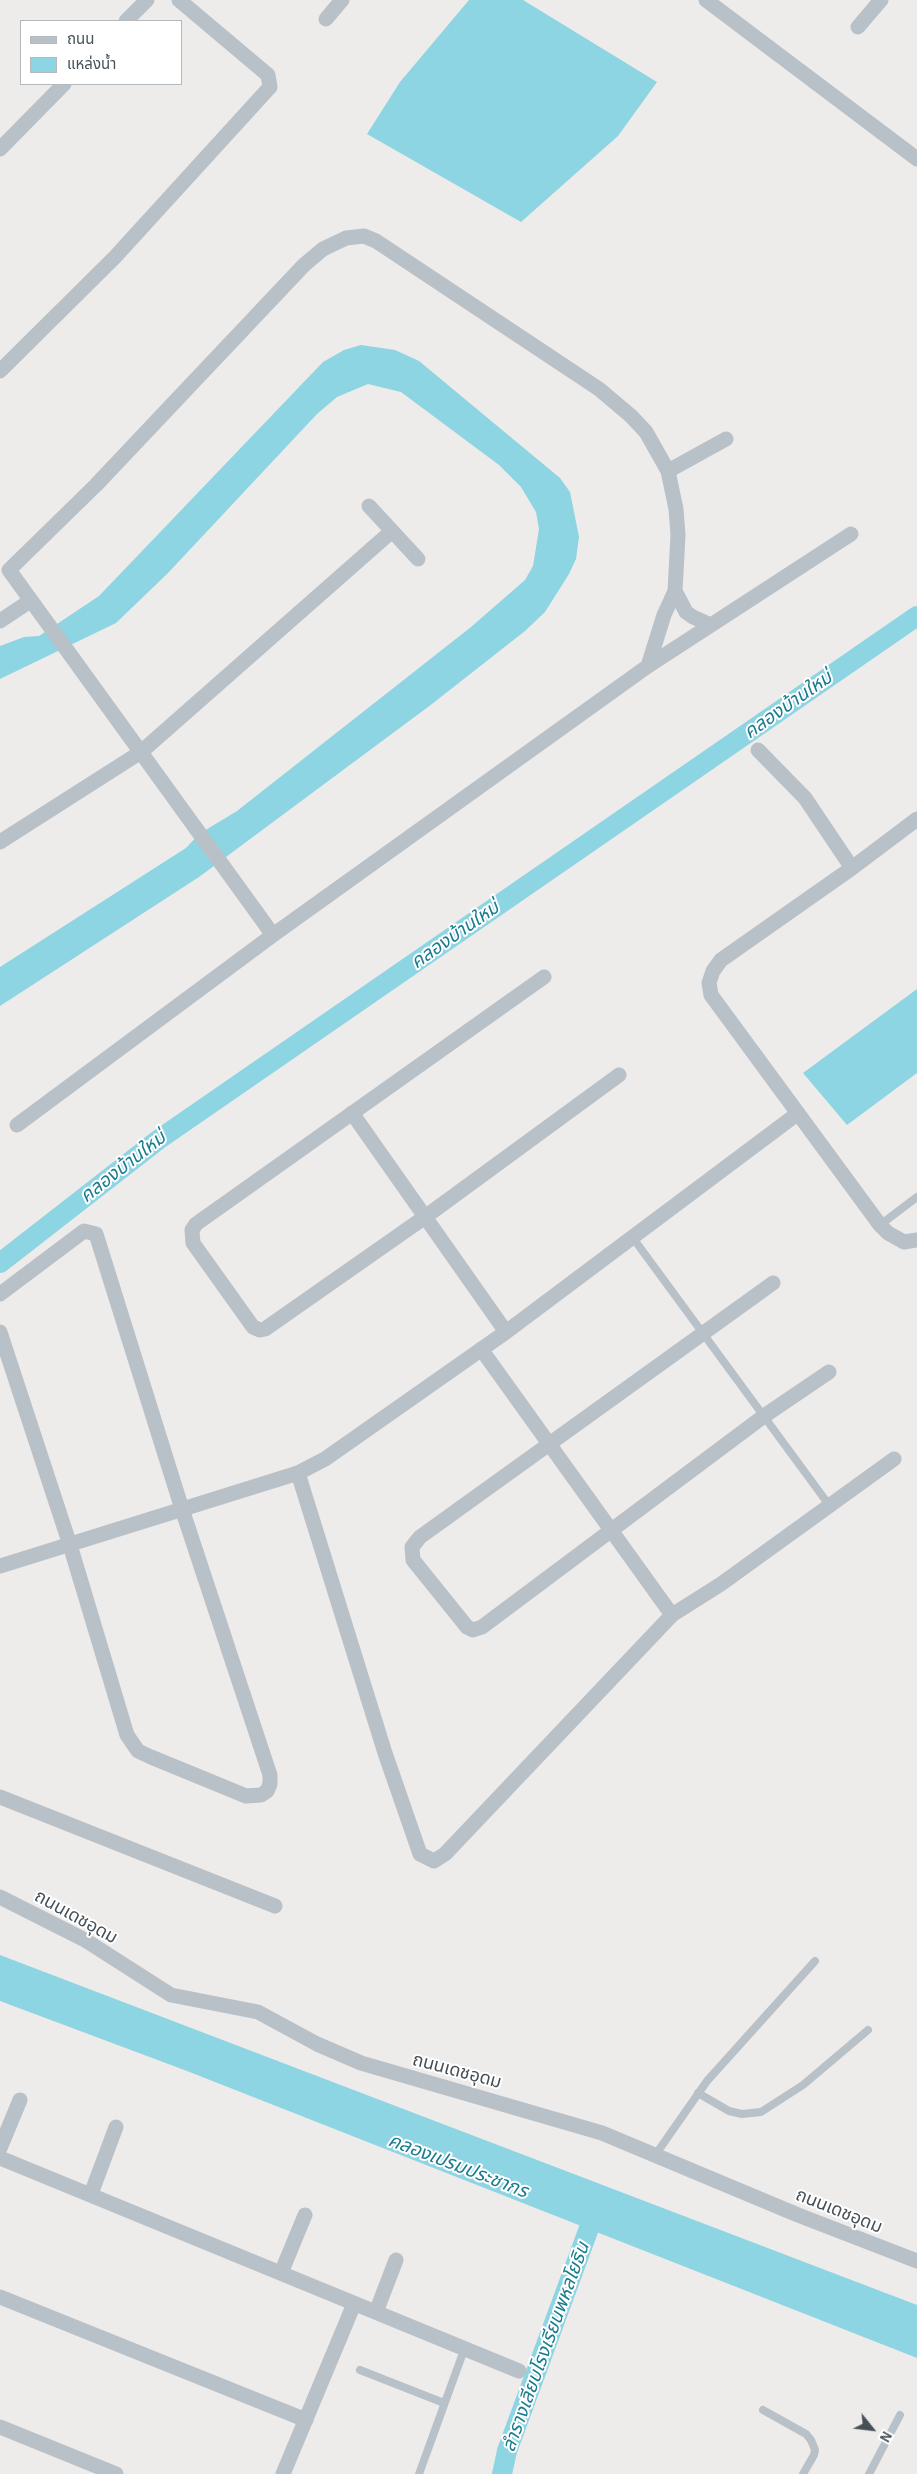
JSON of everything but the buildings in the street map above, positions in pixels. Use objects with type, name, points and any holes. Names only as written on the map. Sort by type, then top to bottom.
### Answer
[{"type":"street","points":[[127,20],[147,0]]},
{"type":"street","points":[[0,371],[115,256],[270,87],[268,75],[180,0]]},
{"type":"street","points":[[326,19],[342,0]]},
{"type":"street","points":[[706,0],[917,159]]},
{"type":"street","points":[[858,28],[881,0]]},
{"type":"street","points":[[0,149],[63,85]]},
{"type":"street","points":[[273,935],[76,662],[30,601],[5,575],[96,485],[304,265],[323,249],[346,238],[364,236],[402,257],[599,388],[632,416],[646,432],[668,471],[676,509],[678,535],[675,591],[664,615],[648,666]]},
{"type":"street","points":[[668,471],[726,439]]},
{"type":"street","points":[[369,506],[418,559]]},
{"type":"street","points":[[0,842],[141,752],[392,530]]},
{"type":"street","points":[[17,1126],[273,935],[648,666],[851,534]]},
{"type":"street","points":[[675,591],[686,612],[711,625]]},
{"type":"street","points":[[0,621],[30,601]]},
{"type":"street","points":[[758,750],[805,798],[852,868]]},
{"type":"street","points":[[917,819],[852,868],[721,960],[713,971],[709,984],[711,995],[880,1225],[888,1233],[904,1242],[917,1240]]},
{"type":"street","points":[[544,977],[196,1224],[192,1230],[194,1243],[253,1326],[260,1330],[266,1329],[425,1218],[619,1075]]},
{"type":"street","points":[[352,1113],[506,1332]]},
{"type":"street","points":[[0,1566],[298,1473],[355,1440],[506,1332],[797,1114]]},
{"type":"street","points":[[0,1294],[84,1231],[96,1234],[182,1509],[270,1775],[270,1784],[267,1791],[261,1796],[246,1796],[151,1757],[132,1745],[127,1736],[70,1545],[0,1332]]},
{"type":"street","points":[[773,1283],[702,1332],[549,1445],[420,1536],[412,1547],[413,1560],[467,1627],[477,1630],[764,1416],[829,1372]]},
{"type":"street","points":[[481,1349],[672,1615]]},
{"type":"street","points":[[298,1473],[385,1754],[420,1854],[429,1860],[439,1859],[445,1854],[672,1615],[721,1584],[894,1458]]},
{"type":"street","points":[[0,1797],[275,1906]]},
{"type":"street","name":"ถนนเดชอุดม","points":[[0,1897],[85,1940],[171,1995],[258,2012],[346,2058],[602,2132],[789,2212],[917,2262]]},
{"type":"street","points":[[0,2148],[20,2100]]},
{"type":"street","points":[[91,2194],[116,2127]]},
{"type":"street","points":[[0,2158],[519,2371]]},
{"type":"street","points":[[281,2273],[305,2214]]},
{"type":"street","points":[[376,2312],[396,2260]]},
{"type":"street","points":[[0,2297],[306,2420]]},
{"type":"street","points":[[283,2474],[354,2304]]},
{"type":"street","points":[[0,2427],[116,2474]]},
{"type":"lane","points":[[880,1225],[917,1197]]},
{"type":"lane","points":[[633,1238],[829,1505]]},
{"type":"lane","points":[[656,2154],[698,2093],[737,2046],[815,1961]]},
{"type":"lane","points":[[698,2093],[729,2111],[742,2114],[761,2112],[803,2085],[868,2030]]},
{"type":"lane","points":[[419,2474],[464,2350]]},
{"type":"lane","points":[[360,2370],[444,2403]]},
{"type":"lane","points":[[763,2410],[806,2434],[811,2440],[815,2450],[814,2455],[803,2474]]},
{"type":"lane","points":[[870,2474],[900,2415]]},
{"type":"water","points":[[469,0],[523,0],[657,82],[618,136],[521,222],[367,134],[400,82]]},
{"type":"water","points":[[361,345],[395,350],[419,361],[560,478],[570,492],[579,537],[576,559],[569,574],[545,612],[525,631],[432,704],[199,877],[0,1006],[0,967],[186,848],[199,834],[237,811],[471,627],[525,580],[533,566],[539,529],[536,512],[521,487],[499,465],[401,392],[368,384],[337,397],[317,414],[168,573],[116,623],[0,679],[0,646],[24,637],[39,636],[99,596],[323,362],[344,350]]},
{"type":"water","points":[[917,989],[917,1073],[847,1125],[803,1073]]},
{"type":"water","name":"คลองเปรมประชากร","points":[[0,1955],[917,2305],[917,2358],[187,2071],[0,2001]]},
{"type":"waterway","name":"คลองบ้านใหม่","points":[[0,1263],[158,1140],[917,616]]},
{"type":"waterway","name":"ลำรางเลียบโรงเรียนพหลโยธิน","points":[[502,2474],[507,2451],[592,2220]]}]
